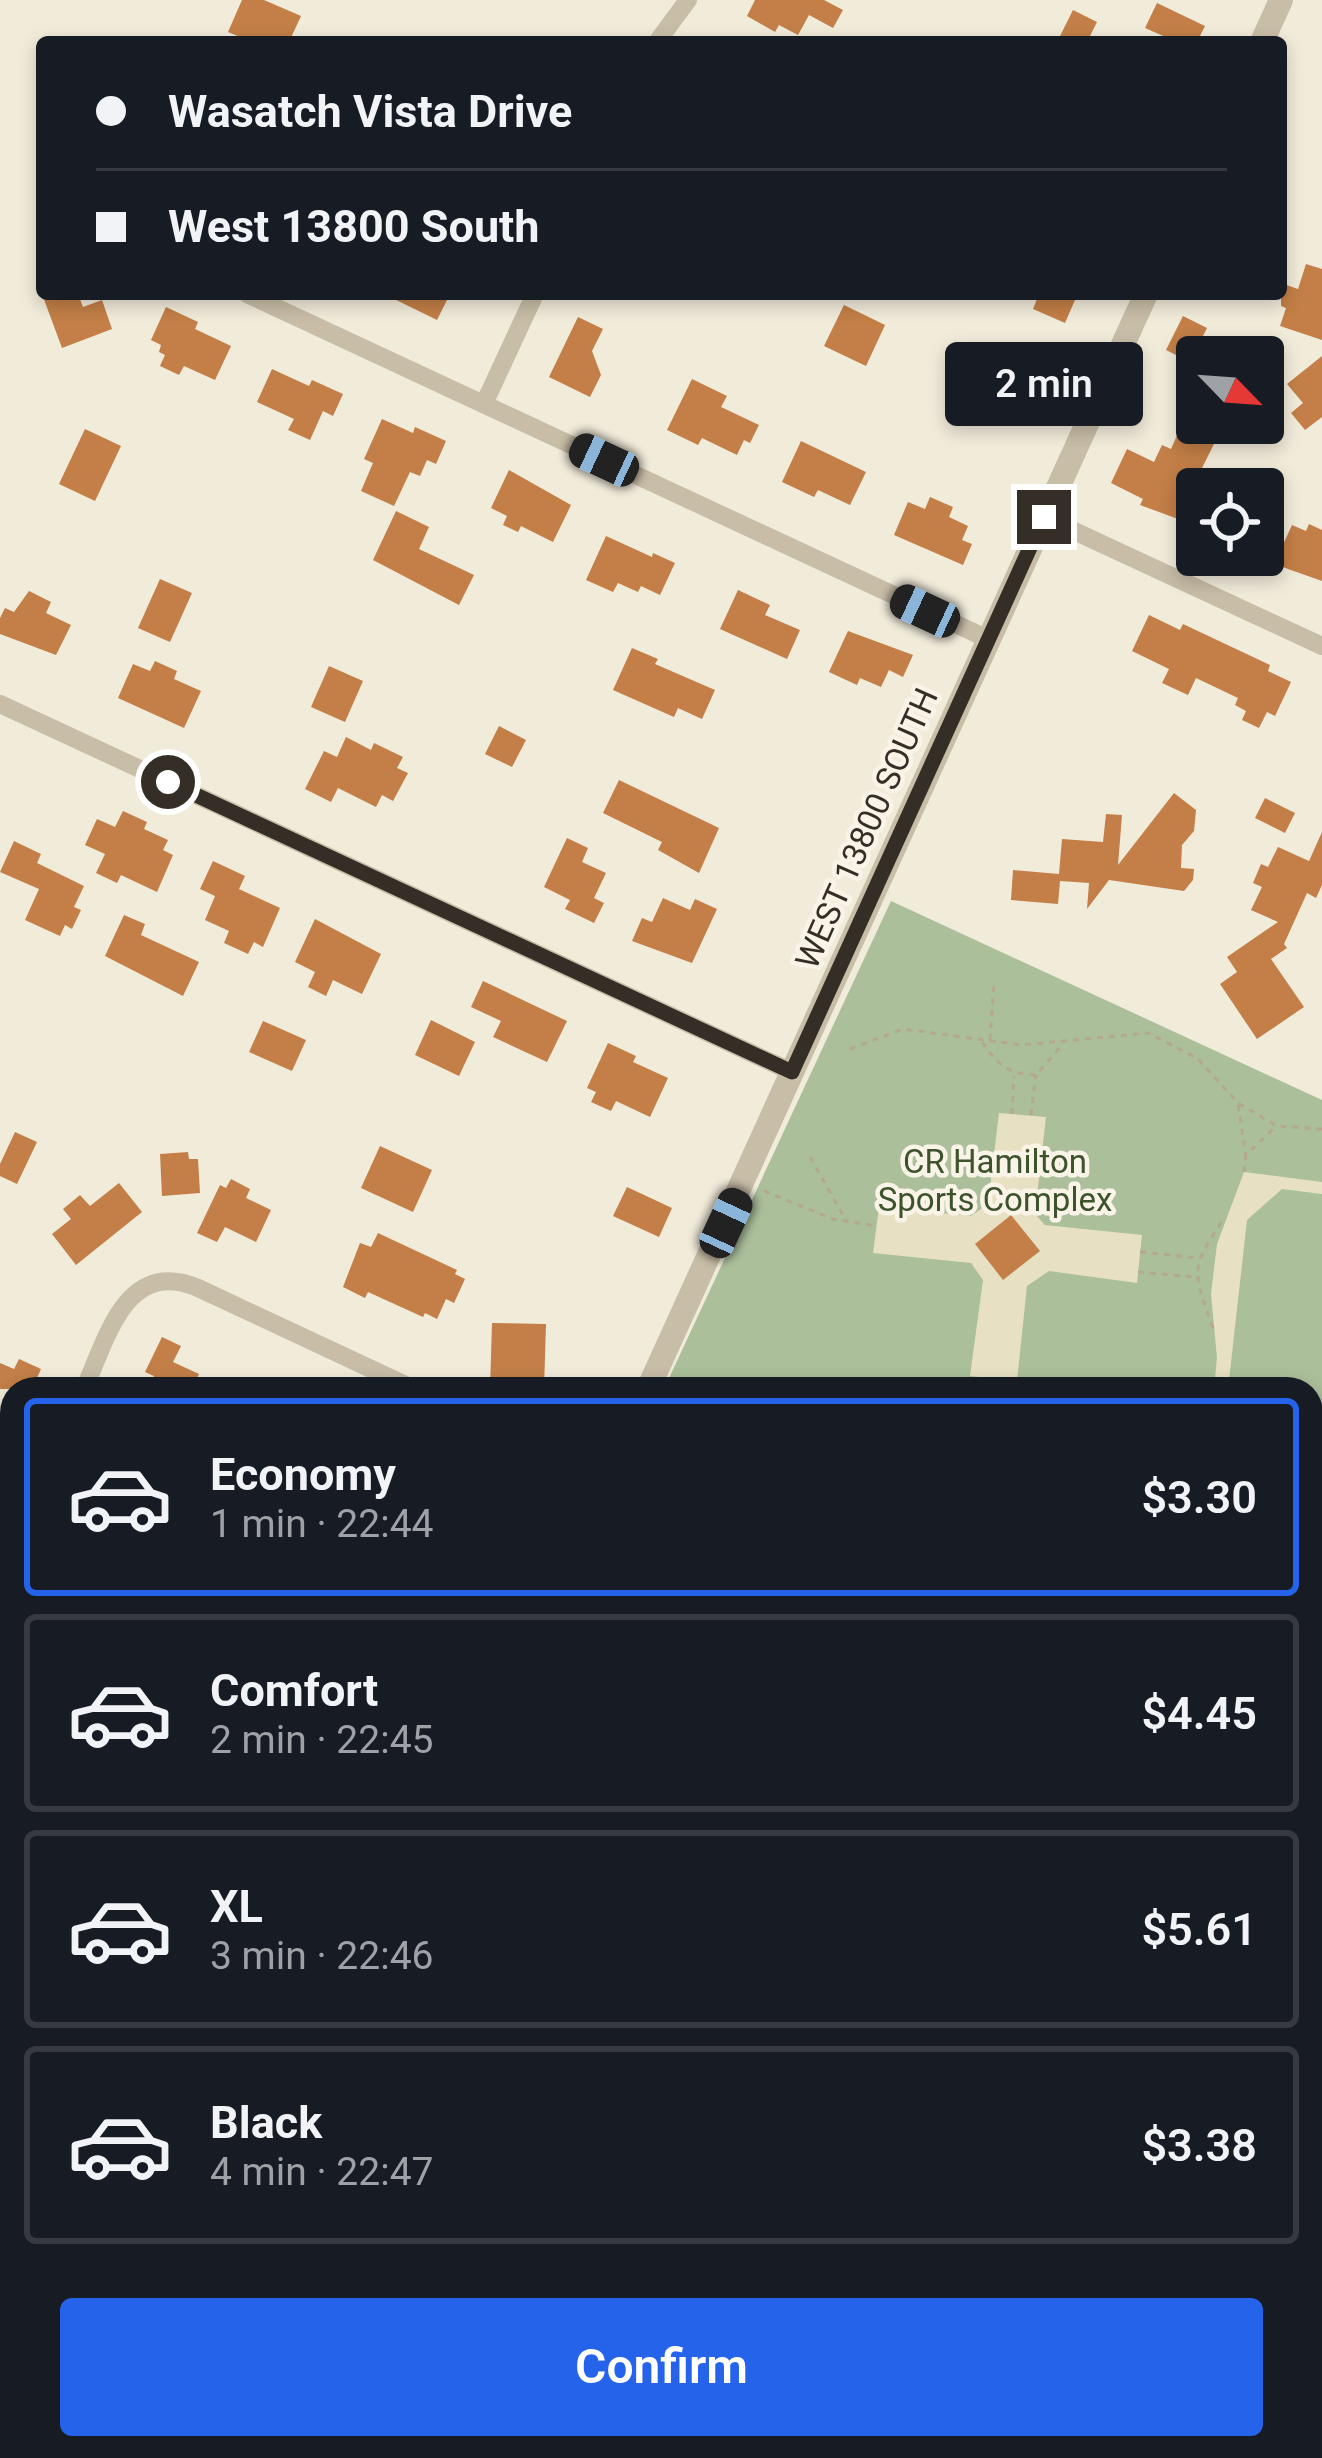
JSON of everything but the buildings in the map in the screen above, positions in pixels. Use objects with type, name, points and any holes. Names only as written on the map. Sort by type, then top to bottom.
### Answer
[{"type":"street","points":[[661,36],[688,0]]},
{"type":"street","points":[[1265,36],[1281,0]]},
{"type":"street","points":[[260,300],[988,639]]},
{"type":"street","points":[[484,404],[532,300]]},
{"type":"street","name":"WEST 13800 SOUTH","points":[[653,1377],[1143,300]]},
{"type":"street","points":[[1044,517],[1322,646]]},
{"type":"street","points":[[0,704],[792,1072]]},
{"type":"street","points":[[89,1377],[120,1310],[138,1290],[162,1280],[185,1283],[389,1377]]},
{"type":"path","points":[[990,1042],[994,982]]},
{"type":"path","points":[[850,1049],[903,1029],[982,1042],[1064,1042],[1094,1035],[1148,1033],[1197,1058],[1238,1103],[1277,1126],[1322,1129]]},
{"type":"path","points":[[982,1042],[997,1065],[1015,1075],[1036,1076]]},
{"type":"path","points":[[1031,1115],[1036,1076],[1064,1042]]},
{"type":"path","points":[[1012,1114],[1015,1075]]},
{"type":"path","points":[[1238,1103],[1244,1172]]},
{"type":"path","points":[[1246,1154],[1277,1126]]},
{"type":"path","points":[[810,1157],[848,1222]]},
{"type":"path","points":[[758,1188],[794,1205],[876,1226]]},
{"type":"path","points":[[1213,1328],[1195,1276],[1198,1258],[1225,1217]]},
{"type":"path","points":[[1140,1252],[1198,1258]]},
{"type":"path","points":[[1138,1272],[1195,1276]]},
{"type":"green space","name":"CR Hamilton Sports Complex","points":[[891,901],[1322,1100],[1322,1377],[670,1377]]},
{"type":"shaded area","points":[[999,1113],[1046,1117],[1035,1214],[1045,1225],[1142,1235],[1137,1283],[1049,1271],[1027,1286],[1017,1377],[970,1376],[983,1280],[971,1263],[873,1253],[879,1207],[971,1216],[988,1204]]},
{"type":"shaded area","points":[[1244,1172],[1322,1182],[1322,1194],[1282,1189],[1247,1220],[1229,1377],[1215,1377],[1211,1294],[1217,1244]]},
{"type":"route","points":[[168,782],[792,1072],[1044,517]]}]
